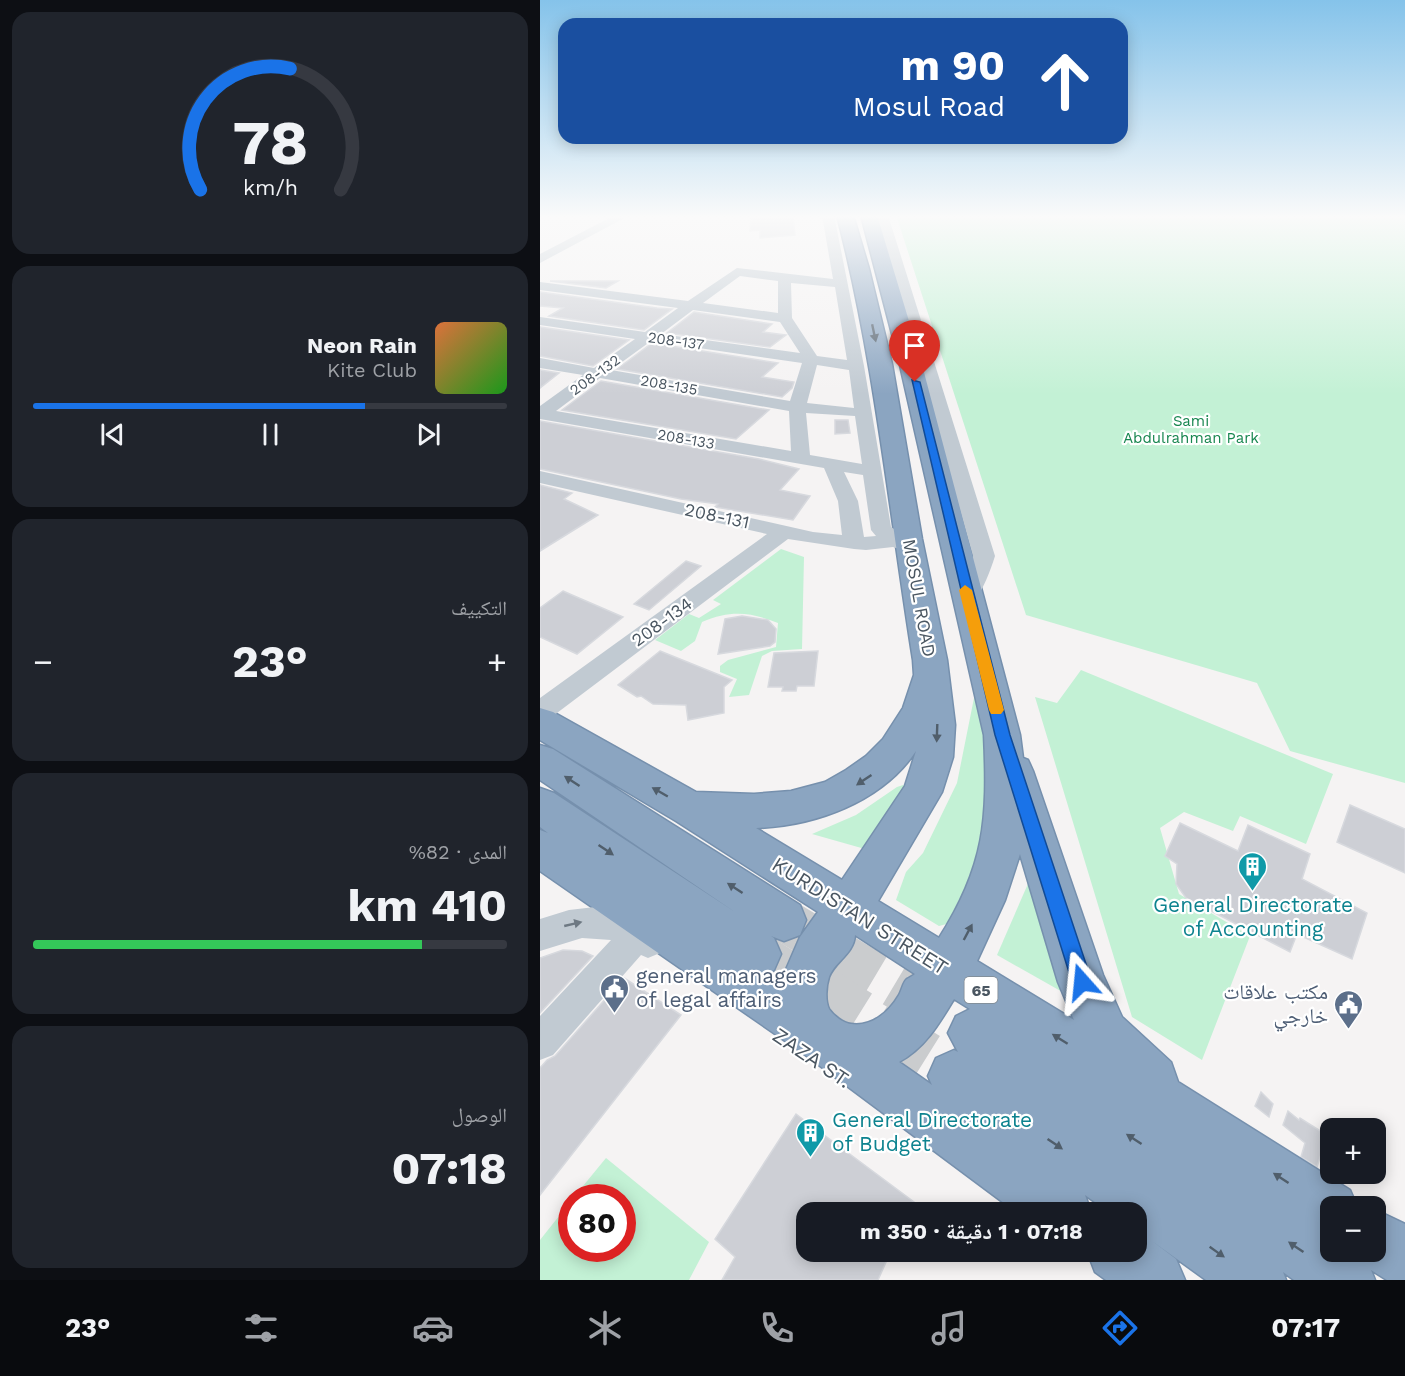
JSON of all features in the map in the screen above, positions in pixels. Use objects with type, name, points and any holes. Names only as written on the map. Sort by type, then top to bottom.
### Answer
[{"type":"highway","name":"MOSUL ROAD","points":[[868,277],[967,596],[1002,735],[1006,788],[1005,822],[1000,848],[974,922],[897,939],[912,810],[929,774],[937,725],[930,660],[902,544],[881,364],[868,277]]},
{"type":"highway","points":[[690,809],[791,808],[839,794],[860,783],[893,755],[916,720],[924,699],[930,660]]},
{"type":"highway","name":"KURDISTAN STREET","points":[[540,722],[690,809],[1199,1125],[1320,1204]]},
{"type":"highway","points":[[1002,735],[1082,982],[1105,1034],[1199,1125]]},
{"type":"highway","points":[[540,760],[784,920]]},
{"type":"highway","points":[[540,805],[758,954]]},
{"type":"highway","points":[[540,848],[825,1040],[1049,1202]]},
{"type":"highway","points":[[864,927],[897,939],[921,962],[925,980],[923,998],[915,1017],[900,1033],[871,1048],[850,1048],[825,1040],[807,1018],[802,1000],[804,980],[816,953],[831,940],[847,931],[864,927]]},
{"type":"highway","points":[[1256,1280],[1192,1235],[963,1055],[1204,1185],[1345,1280]]},
{"type":"highway","points":[[1386,1246],[1405,1258]]},
{"type":"highway","points":[[1131,1262],[1155,1280]]},
{"type":"street","name":"208-132","points":[[541,413],[732,275]]},
{"type":"street","name":"208-132","points":[[758,275],[784,278]]},
{"type":"street","points":[[900,275],[984,556],[967,596]]},
{"type":"street","points":[[801,460],[797,407],[811,360],[785,318],[784,278],[868,277],[856,366],[880,530],[902,544]]},
{"type":"street","points":[[540,286],[785,318]]},
{"type":"street","name":"208-137","points":[[540,321],[856,366]]},
{"type":"street","name":"208-135","points":[[540,363],[797,407],[850,412]]},
{"type":"street","name":"208-133","points":[[541,413],[872,471]]},
{"type":"street","points":[[832,465],[848,501],[854,543]]},
{"type":"street","name":"208-131","points":[[540,477],[813,538],[866,544],[902,544]]},
{"type":"street","name":"208-134","points":[[540,712],[785,531]]},
{"type":"street","name":"ZAZA ST.","points":[[540,934],[556,928],[591,922],[607,922],[638,935],[860,1090],[903,1114],[963,1138]]},
{"type":"street","points":[[540,1042],[638,935]]},
{"type":"green space","name":"Sami Abdulrahman Park","points":[[915,275],[1405,275],[1405,783],[1290,751],[1257,683],[1026,615]]},
{"type":"green space","points":[[781,549],[804,557],[802,649],[772,651],[762,656],[749,695],[729,697],[737,679],[720,672],[720,666],[728,660],[776,647],[778,623],[749,615],[731,614],[702,622],[695,641],[681,651],[655,640],[689,614],[699,618],[721,604],[713,600]]},
{"type":"green space","points":[[1081,670],[1333,774],[1306,844],[1240,816],[1233,831],[1184,812],[1160,828],[1179,894],[1250,936],[1202,1060],[1132,1017],[1035,697],[1057,703]]},
{"type":"green space","points":[[975,693],[984,710],[993,825],[958,921],[939,926],[896,900],[906,872],[923,853],[957,783]]},
{"type":"green space","points":[[909,783],[872,851],[812,834],[856,815],[897,787]]},
{"type":"green space","points":[[1037,863],[1073,998],[997,955]]},
{"type":"green space","points":[[606,1158],[709,1242],[689,1280],[540,1280],[540,1240],[558,1217],[558,1262],[636,1262],[636,1184],[585,1184]]},
{"type":"building","points":[[550,281],[618,281],[606,288]]},
{"type":"building","points":[[540,292],[672,309],[644,330],[549,316],[563,308],[540,306]]},
{"type":"building","points":[[694,312],[772,324],[763,332],[786,335],[770,347],[667,333]]},
{"type":"building","points":[[540,327],[629,340],[593,366],[540,356]]},
{"type":"building","points":[[652,343],[778,363],[762,377],[794,382],[792,388],[782,397],[617,369]]},
{"type":"building","points":[[540,370],[559,373],[540,388]]},
{"type":"building","points":[[601,381],[769,410],[736,439],[562,410]]},
{"type":"building","points":[[835,420],[848,420],[850,433],[835,434]]},
{"type":"building","points":[[540,421],[759,459],[799,469],[780,490],[810,496],[793,520],[715,507],[718,504],[681,499],[540,469]]},
{"type":"building","points":[[540,485],[572,493],[564,499],[598,515],[540,551]]},
{"type":"building","points":[[686,561],[701,566],[649,610],[634,604]]},
{"type":"building","points":[[563,591],[623,617],[577,654],[540,637],[540,608]]},
{"type":"building","points":[[742,616],[768,620],[776,629],[775,642],[770,646],[718,654],[725,619]]},
{"type":"building","points":[[660,651],[732,680],[724,687],[724,713],[688,720],[686,705],[653,704],[618,685]]},
{"type":"building","points":[[818,651],[814,686],[797,686],[796,691],[782,691],[783,687],[768,687],[774,653]]},
{"type":"building","points":[[1350,805],[1405,829],[1405,873],[1337,842]]},
{"type":"building","name":"General Directorate of Accounting","points":[[1180,823],[1238,851],[1248,825],[1310,854],[1302,879],[1367,913],[1352,959],[1297,934],[1290,952],[1186,898],[1176,884],[1177,864],[1165,856]]},
{"type":"building","points":[[563,950],[582,951],[593,956],[540,1013],[540,958]]},
{"type":"building","points":[[624,978],[681,1015],[540,1195],[540,1068],[547,1060],[555,1056]]},
{"type":"building","points":[[1261,1092],[1273,1104],[1269,1117],[1255,1106]]},
{"type":"building","points":[[1288,1111],[1299,1120],[1300,1118],[1320,1131],[1320,1157],[1317,1167],[1301,1157],[1305,1143],[1283,1125]]},
{"type":"building","name":"General Directorate of Budget","points":[[796,1114],[914,1202],[796,1202],[796,1262],[886,1262],[878,1280],[722,1280],[735,1257],[715,1239]]},
{"type":"tunnel","points":[[784,920],[901,990]]},
{"type":"tunnel","points":[[758,954],[816,990]]},
{"type":"tunnel","points":[[813,988],[954,1076]]},
{"type":"tunnel","points":[[898,988],[973,1033]]},
{"type":"slow traffic","points":[[965,590],[996,710]]},
{"type":"place","name":"General Directorate of Accounting","points":[[1253,892]]},
{"type":"place","name":"general managers of legal affairs","points":[[615,1014]]},
{"type":"place","name":"مكتب علاقات خارجي","points":[[1349,1030]]},
{"type":"place","name":"General Directorate of Budget","points":[[811,1158]]},
{"type":"route","points":[[915,382],[1002,735],[1082,982]]}]
